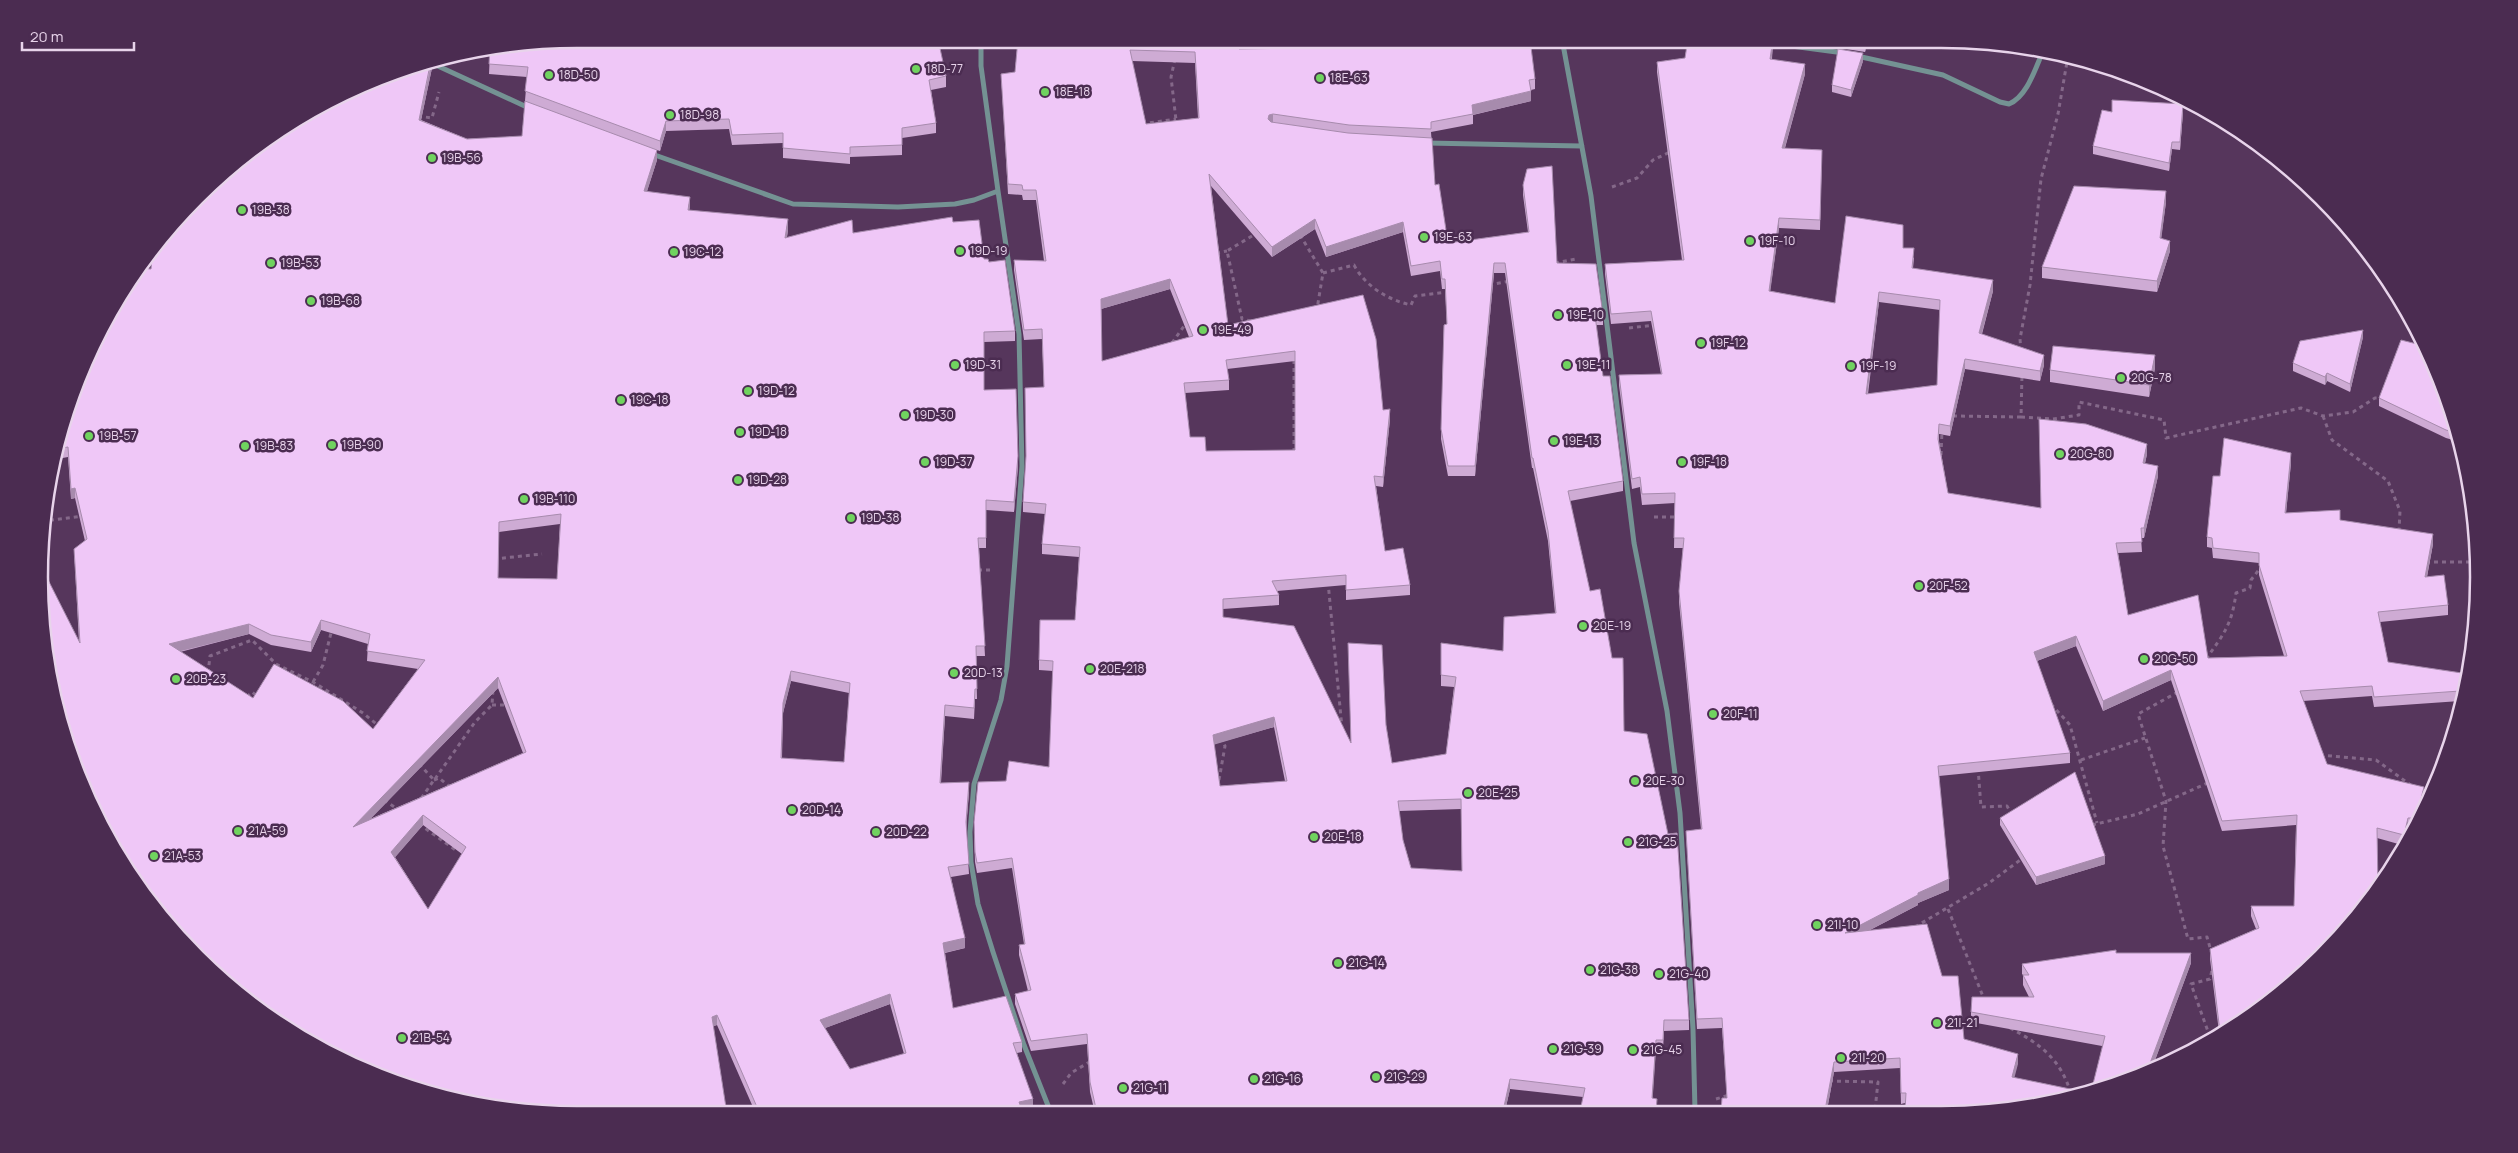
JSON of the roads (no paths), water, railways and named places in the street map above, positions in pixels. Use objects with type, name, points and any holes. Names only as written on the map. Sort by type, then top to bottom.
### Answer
[{"type":"street","points":[[981,48],[981,66],[1019,334],[1022,466],[1007,666],[1001,700],[974,784],[970,832],[971,862],[978,904],[1024,1045],[1049,1106]]},
{"type":"street","points":[[1564,48],[1591,196],[1631,518],[1667,711],[1680,813],[1693,1029],[1695,1106]]},
{"type":"street","points":[[1812,48],[1943,75],[2000,102],[2009,104],[2019,97],[2040,57]]},
{"type":"street","points":[[438,67],[538,112]]},
{"type":"street","points":[[1418,143],[1582,146]]},
{"type":"street","points":[[648,152],[793,204],[898,207],[955,204],[974,200],[998,191]]},
{"type":"place","name":"18D-77","points":[[916,69]]},
{"type":"place","name":"18D-50","points":[[549,75]]},
{"type":"place","name":"18E-63","points":[[1320,78]]},
{"type":"place","name":"18E-18","points":[[1045,92]]},
{"type":"place","name":"18D-98","points":[[670,115]]},
{"type":"place","name":"19B-56","points":[[432,158]]},
{"type":"place","name":"19B-38","points":[[242,210]]},
{"type":"place","name":"19E-63","points":[[1424,237]]},
{"type":"place","name":"19F-10","points":[[1750,241]]},
{"type":"place","name":"19D-19","points":[[960,251]]},
{"type":"place","name":"19C-12","points":[[674,252]]},
{"type":"place","name":"19B-53","points":[[271,263]]},
{"type":"place","name":"19B-68","points":[[311,301]]},
{"type":"place","name":"19E-10","points":[[1558,315]]},
{"type":"place","name":"19E-49","points":[[1203,330]]},
{"type":"place","name":"19F-12","points":[[1701,343]]},
{"type":"place","name":"19D-31","points":[[955,365]]},
{"type":"place","name":"19E-11","points":[[1567,365]]},
{"type":"place","name":"19F-19","points":[[1851,366]]},
{"type":"place","name":"20G-78","points":[[2121,378]]},
{"type":"place","name":"19D-12","points":[[748,391]]},
{"type":"place","name":"19C-18","points":[[621,400]]},
{"type":"place","name":"19D-30","points":[[905,415]]},
{"type":"place","name":"19D-18","points":[[740,432]]},
{"type":"place","name":"19B-57","points":[[89,436]]},
{"type":"place","name":"19E-13","points":[[1554,441]]},
{"type":"place","name":"19B-90","points":[[332,445]]},
{"type":"place","name":"19B-83","points":[[245,446]]},
{"type":"place","name":"20G-80","points":[[2060,454]]},
{"type":"place","name":"19D-37","points":[[925,462]]},
{"type":"place","name":"19F-18","points":[[1682,462]]},
{"type":"place","name":"19D-28","points":[[738,480]]},
{"type":"place","name":"19B-110","points":[[524,499]]},
{"type":"place","name":"19D-38","points":[[851,518]]},
{"type":"place","name":"20F-52","points":[[1919,586]]},
{"type":"place","name":"20E-19","points":[[1583,626]]},
{"type":"place","name":"20G-50","points":[[2144,659]]},
{"type":"place","name":"20E-218","points":[[1090,669]]},
{"type":"place","name":"20D-13","points":[[954,673]]},
{"type":"place","name":"20B-23","points":[[176,679]]},
{"type":"place","name":"20F-11","points":[[1713,714]]},
{"type":"place","name":"20E-30","points":[[1635,781]]},
{"type":"place","name":"20E-25","points":[[1468,793]]},
{"type":"place","name":"20D-14","points":[[792,810]]},
{"type":"place","name":"21A-59","points":[[238,831]]},
{"type":"place","name":"20D-22","points":[[876,832]]},
{"type":"place","name":"20E-18","points":[[1314,837]]},
{"type":"place","name":"21G-25","points":[[1628,842]]},
{"type":"place","name":"21A-53","points":[[154,856]]},
{"type":"place","name":"21I-10","points":[[1817,925]]},
{"type":"place","name":"21G-14","points":[[1338,963]]},
{"type":"place","name":"21G-38","points":[[1590,970]]},
{"type":"place","name":"21G-40","points":[[1659,974]]},
{"type":"place","name":"21I-21","points":[[1937,1023]]},
{"type":"place","name":"21B-54","points":[[402,1038]]},
{"type":"place","name":"21G-39","points":[[1553,1049]]},
{"type":"place","name":"21G-45","points":[[1633,1050]]},
{"type":"place","name":"21I-20","points":[[1841,1058]]},
{"type":"place","name":"21G-29","points":[[1376,1077]]},
{"type":"place","name":"21G-16","points":[[1254,1079]]},
{"type":"place","name":"21G-11","points":[[1123,1088]]}]
